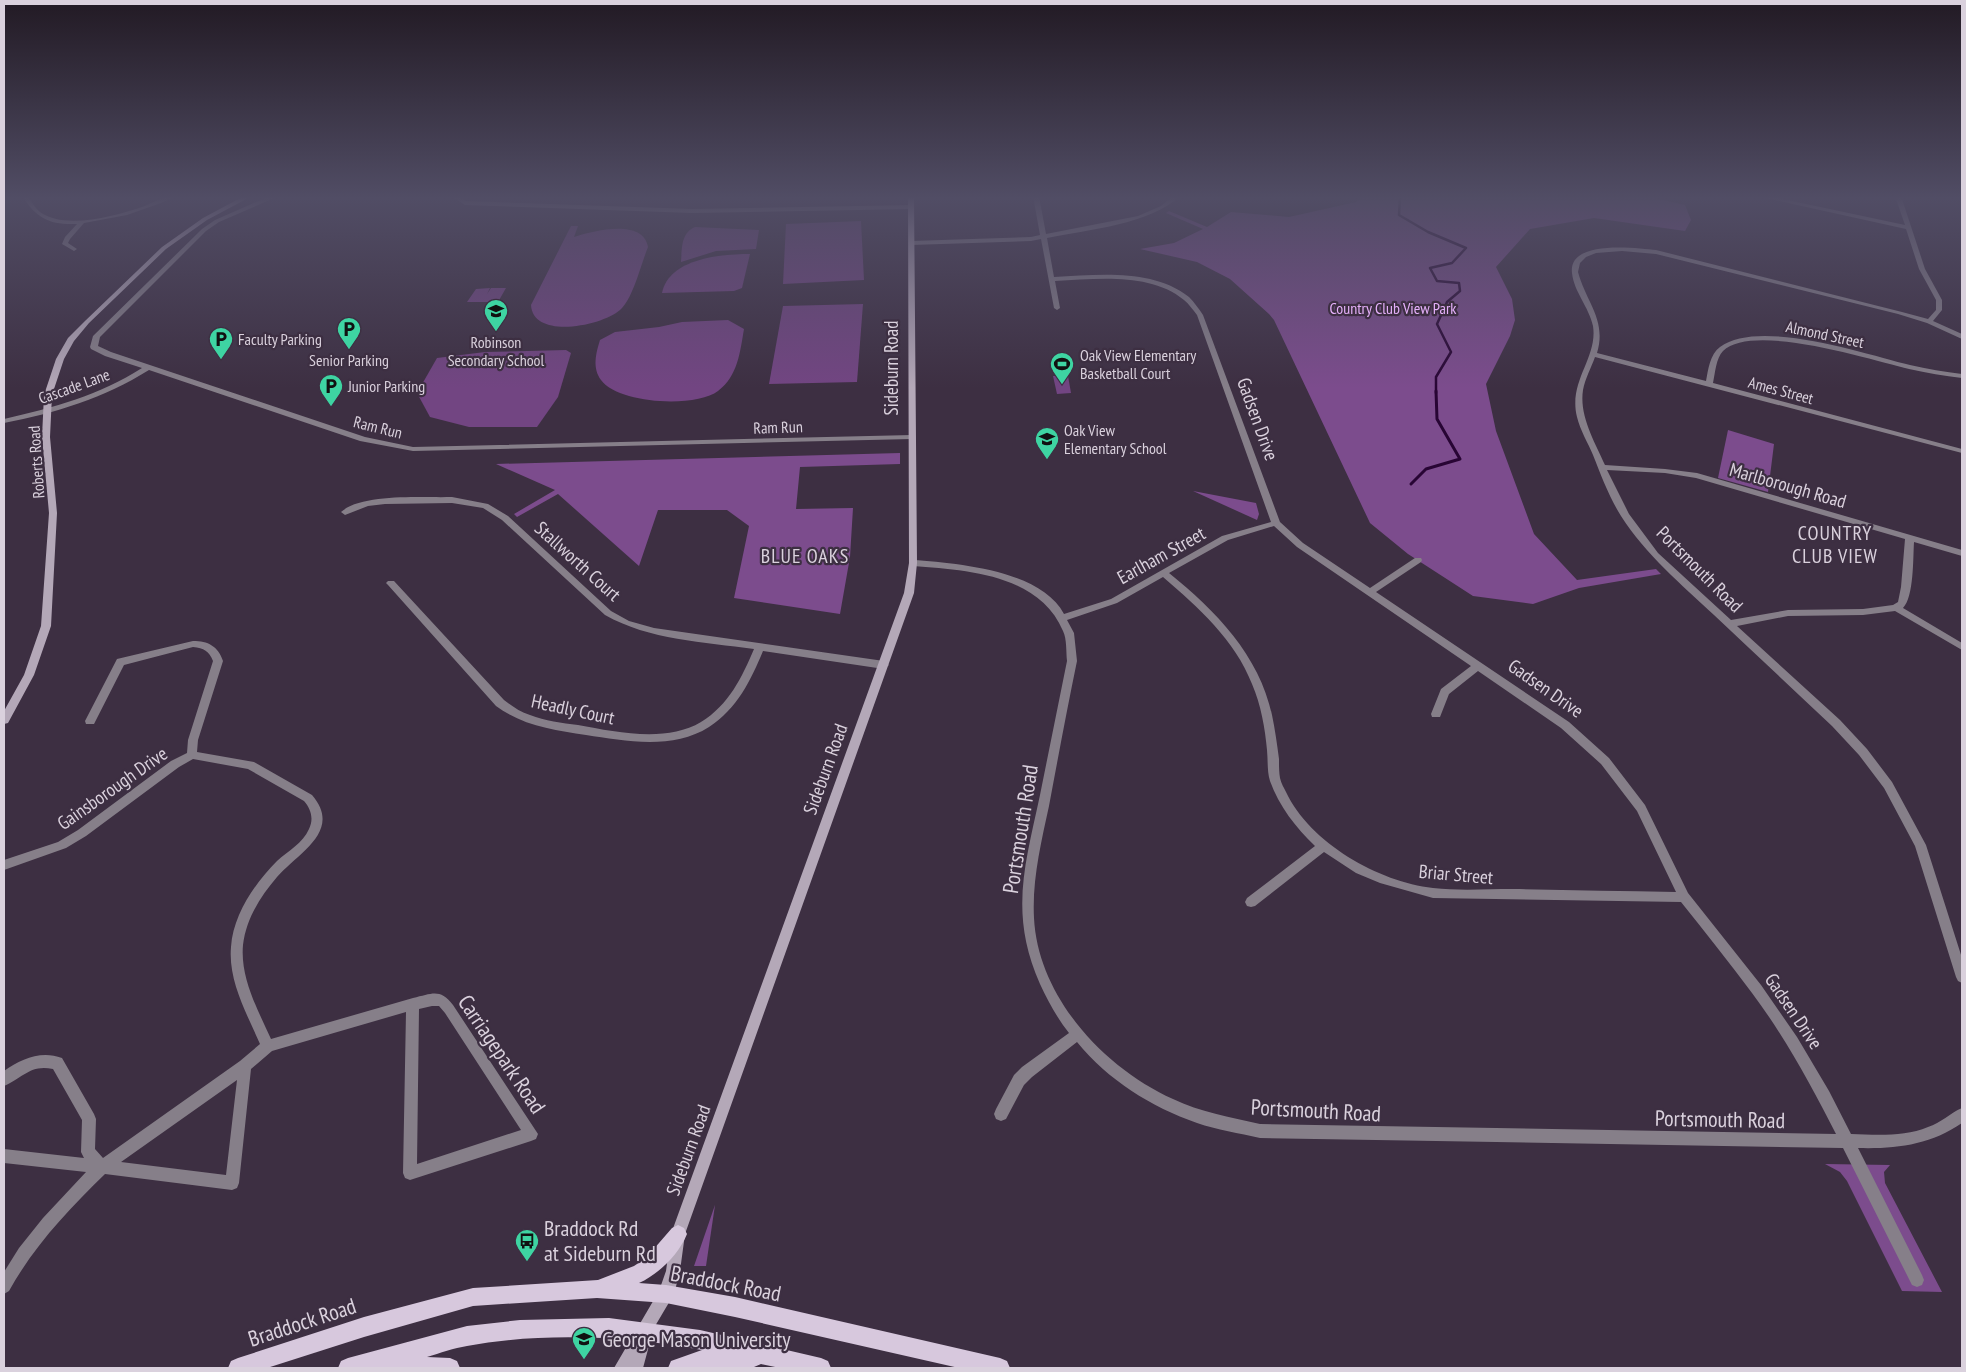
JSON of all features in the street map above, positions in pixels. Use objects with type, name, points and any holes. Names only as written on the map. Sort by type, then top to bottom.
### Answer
[{"type":"main road","points":[[598,1289],[640,1273],[653,1265],[678,1234]]},
{"type":"main road","name":"Braddock Road","points":[[238,1368],[382,1322],[473,1297],[598,1289],[666,1294],[735,1307],[1000,1368]]},
{"type":"main road","points":[[348,1368],[467,1336],[572,1328],[646,1332],[700,1340],[821,1368]]},
{"type":"main road","points":[[678,1368],[687,1363],[710,1359],[770,1356]]},
{"type":"main road","points":[[354,1368],[408,1365],[450,1368]]},
{"type":"street","name":"Roberts Road","points":[[4,720],[28,675],[46,626],[54,513],[46,437],[48,394],[60,359],[71,340],[86,322],[150,260]]},
{"type":"street","name":"Ram Run","points":[[174,260],[95,338],[94,347],[96,349],[363,439],[412,449],[912,437]]},
{"type":"street","name":"Sideburn Road","points":[[646,1332],[666,1294],[673,1272],[678,1234],[909,593],[913,563],[911,260]]},
{"type":"street","points":[[1049,260],[1057,308]]},
{"type":"street","name":"Portsmouth Road","points":[[1579,260],[1575,267],[1595,321],[1597,333],[1594,354],[1581,384],[1578,406],[1585,431],[1625,515],[1640,537],[1672,573],[1836,723],[1863,752],[1888,785],[1920,845],[1962,977]]},
{"type":"street","name":"Portsmouth Road","points":[[1687,260],[1930,322],[1962,337]]},
{"type":"street","points":[[1919,260],[1940,300],[1938,310],[1930,322]]},
{"type":"street","name":"Gadsen Drive","points":[[1052,278],[1137,279],[1168,288],[1190,301],[1200,315],[1276,523],[1300,545],[1565,725],[1605,761],[1641,808],[1684,897],[1757,989],[1792,1041],[1847,1141],[1917,1280]]},
{"type":"street","name":"Almond Street","points":[[1709,385],[1721,348],[1731,342],[1759,337],[1798,341],[1911,368],[1962,376]]},
{"type":"street","name":"Ames Street","points":[[1594,354],[1962,451]]},
{"type":"street","name":"Cascade Lane","points":[[4,421],[47,412],[111,390],[149,367]]},
{"type":"street","name":"Marlborough Road","points":[[1601,467],[1665,471],[1697,476],[1962,553]]},
{"type":"street","name":"Stallworth Court","points":[[345,512],[366,504],[385,501],[452,500],[485,506],[506,518],[561,571],[616,618],[654,631],[884,665]]},
{"type":"street","name":"Earlham Street","points":[[1062,618],[1105,604],[1225,538],[1276,523]]},
{"type":"street","points":[[1728,624],[1788,613],[1863,612],[1896,608],[1902,603],[1906,587],[1910,538]]},
{"type":"street","points":[[1370,592],[1418,560]]},
{"type":"street","name":"Portsmouth Road","points":[[913,563],[982,569],[1006,576],[1039,594],[1062,618],[1070,640],[1072,661],[1030,871],[1027,906],[1030,936],[1037,962],[1048,987],[1078,1034],[1107,1063],[1137,1086],[1160,1100],[1196,1115],[1260,1131],[1887,1142],[1925,1137],[1937,1132],[1962,1115]]},
{"type":"street","name":"Briar Street","points":[[1163,573],[1209,611],[1241,652],[1254,677],[1264,703],[1275,779],[1294,815],[1323,846],[1356,868],[1378,879],[1433,893],[1684,897]]},
{"type":"street","name":"Headly Court","points":[[391,583],[500,703],[519,716],[541,722],[636,739],[655,739],[685,733],[702,726],[727,706],[739,690],[760,647]]},
{"type":"street","points":[[1896,608],[1962,647]]},
{"type":"street","points":[[90,721],[120,662],[193,644],[202,644],[210,647],[218,661],[193,740],[192,754]]},
{"type":"street","points":[[1436,714],[1445,692],[1478,666]]},
{"type":"street","name":"Gainsborough Drive","points":[[4,865],[62,845],[82,833],[175,764],[192,754],[250,765],[308,798],[315,805],[318,814],[318,823],[313,835],[280,866],[264,885],[242,924],[237,944],[236,964],[239,979],[268,1046]]},
{"type":"street","points":[[1252,902],[1323,846]]},
{"type":"street","name":"Carriagepark Road","points":[[4,1286],[22,1256],[42,1229],[63,1204],[102,1167],[245,1066],[268,1046],[412,1004],[442,1000],[531,1134],[410,1173],[412,1004]]},
{"type":"street","points":[[1001,1114],[1019,1080],[1078,1034]]},
{"type":"street","points":[[4,1079],[26,1064],[43,1059],[58,1063],[89,1118],[88,1152],[102,1167]]},
{"type":"street","points":[[4,1156],[232,1183],[245,1066]]},
{"type":"street","points":[[622,1368],[646,1332]]},
{"type":"street","points":[[635,1368],[646,1332]]},
{"type":"shaded area","points":[[554,260],[643,260],[633,290],[625,305],[611,316],[599,321],[570,327],[555,326],[543,323],[535,316],[531,305]]},
{"type":"shaded area","points":[[698,260],[749,260],[742,288],[734,291],[662,293],[667,281],[675,272]]},
{"type":"shaded area","points":[[784,260],[863,260],[864,280],[783,284]]},
{"type":"shaded area","points":[[490,288],[487,294],[491,288],[506,288],[498,302],[467,302],[476,289]]},
{"type":"shaded area","points":[[863,304],[857,382],[769,384],[783,306]]},
{"type":"shaded area","points":[[728,320],[744,329],[737,363],[725,385],[707,396],[693,400],[676,401],[640,399],[610,388],[601,380],[596,371],[597,350],[600,340],[615,332],[659,327],[682,322]]},
{"type":"shaded area","points":[[566,350],[571,353],[558,397],[537,427],[469,427],[430,417],[417,393],[437,358],[485,352]]},
{"type":"shaded area","name":"Oak View Elementary Basketball Court","points":[[1053,376],[1068,376],[1071,393],[1057,394]]},
{"type":"green space","name":"Country Club View Park","points":[[1188,260],[1502,260],[1496,267],[1512,299],[1515,320],[1510,336],[1486,384],[1496,431],[1534,534],[1577,580],[1656,569],[1661,574],[1579,588],[1533,604],[1473,596],[1408,554],[1370,523],[1274,320],[1230,279],[1197,262]]},
{"type":"green space","points":[[1728,430],[1774,444],[1768,492],[1718,478]]},
{"type":"green space","points":[[900,453],[900,464],[800,467],[796,509],[853,508],[850,557],[840,614],[734,598],[749,526],[727,510],[658,510],[639,566],[558,494],[517,517],[514,514],[555,490],[496,464]]},
{"type":"green space","points":[[1193,491],[1256,503],[1259,514],[1257,520]]},
{"type":"green space","points":[[1825,1164],[1890,1165],[1884,1172],[1885,1183],[1942,1292],[1902,1291],[1847,1181],[1840,1172]]},
{"type":"green space","points":[[715,1205],[706,1266],[694,1266]]},
{"type":"waterway","points":[[1436,391],[1436,377],[1451,352],[1437,324],[1447,302],[1460,291],[1459,283],[1437,281],[1430,268],[1452,263],[1455,260]]},
{"type":"waterway","points":[[1411,484],[1426,469],[1460,459],[1437,419],[1436,391]]},
{"type":"place","name":"Robinson Secondary School","points":[[496,332]]},
{"type":"place","name":"Senior Parking","points":[[349,350]]},
{"type":"place","name":"Faculty Parking","points":[[221,360]]},
{"type":"place","name":"Oak View Elementary Basketball Court","points":[[1062,385]]},
{"type":"place","name":"Junior Parking","points":[[331,407]]},
{"type":"place","name":"Oak View Elementary School","points":[[1047,460]]},
{"type":"place","name":"Braddock Rd at Sideburn Rd","points":[[527,1262]]},
{"type":"place","name":"George Mason University","points":[[584,1360]]},
{"type":"district","name":"COUNTRY CLUB VIEW","points":[[1835,544]]},
{"type":"district","name":"BLUE OAKS","points":[[805,556]]}]
